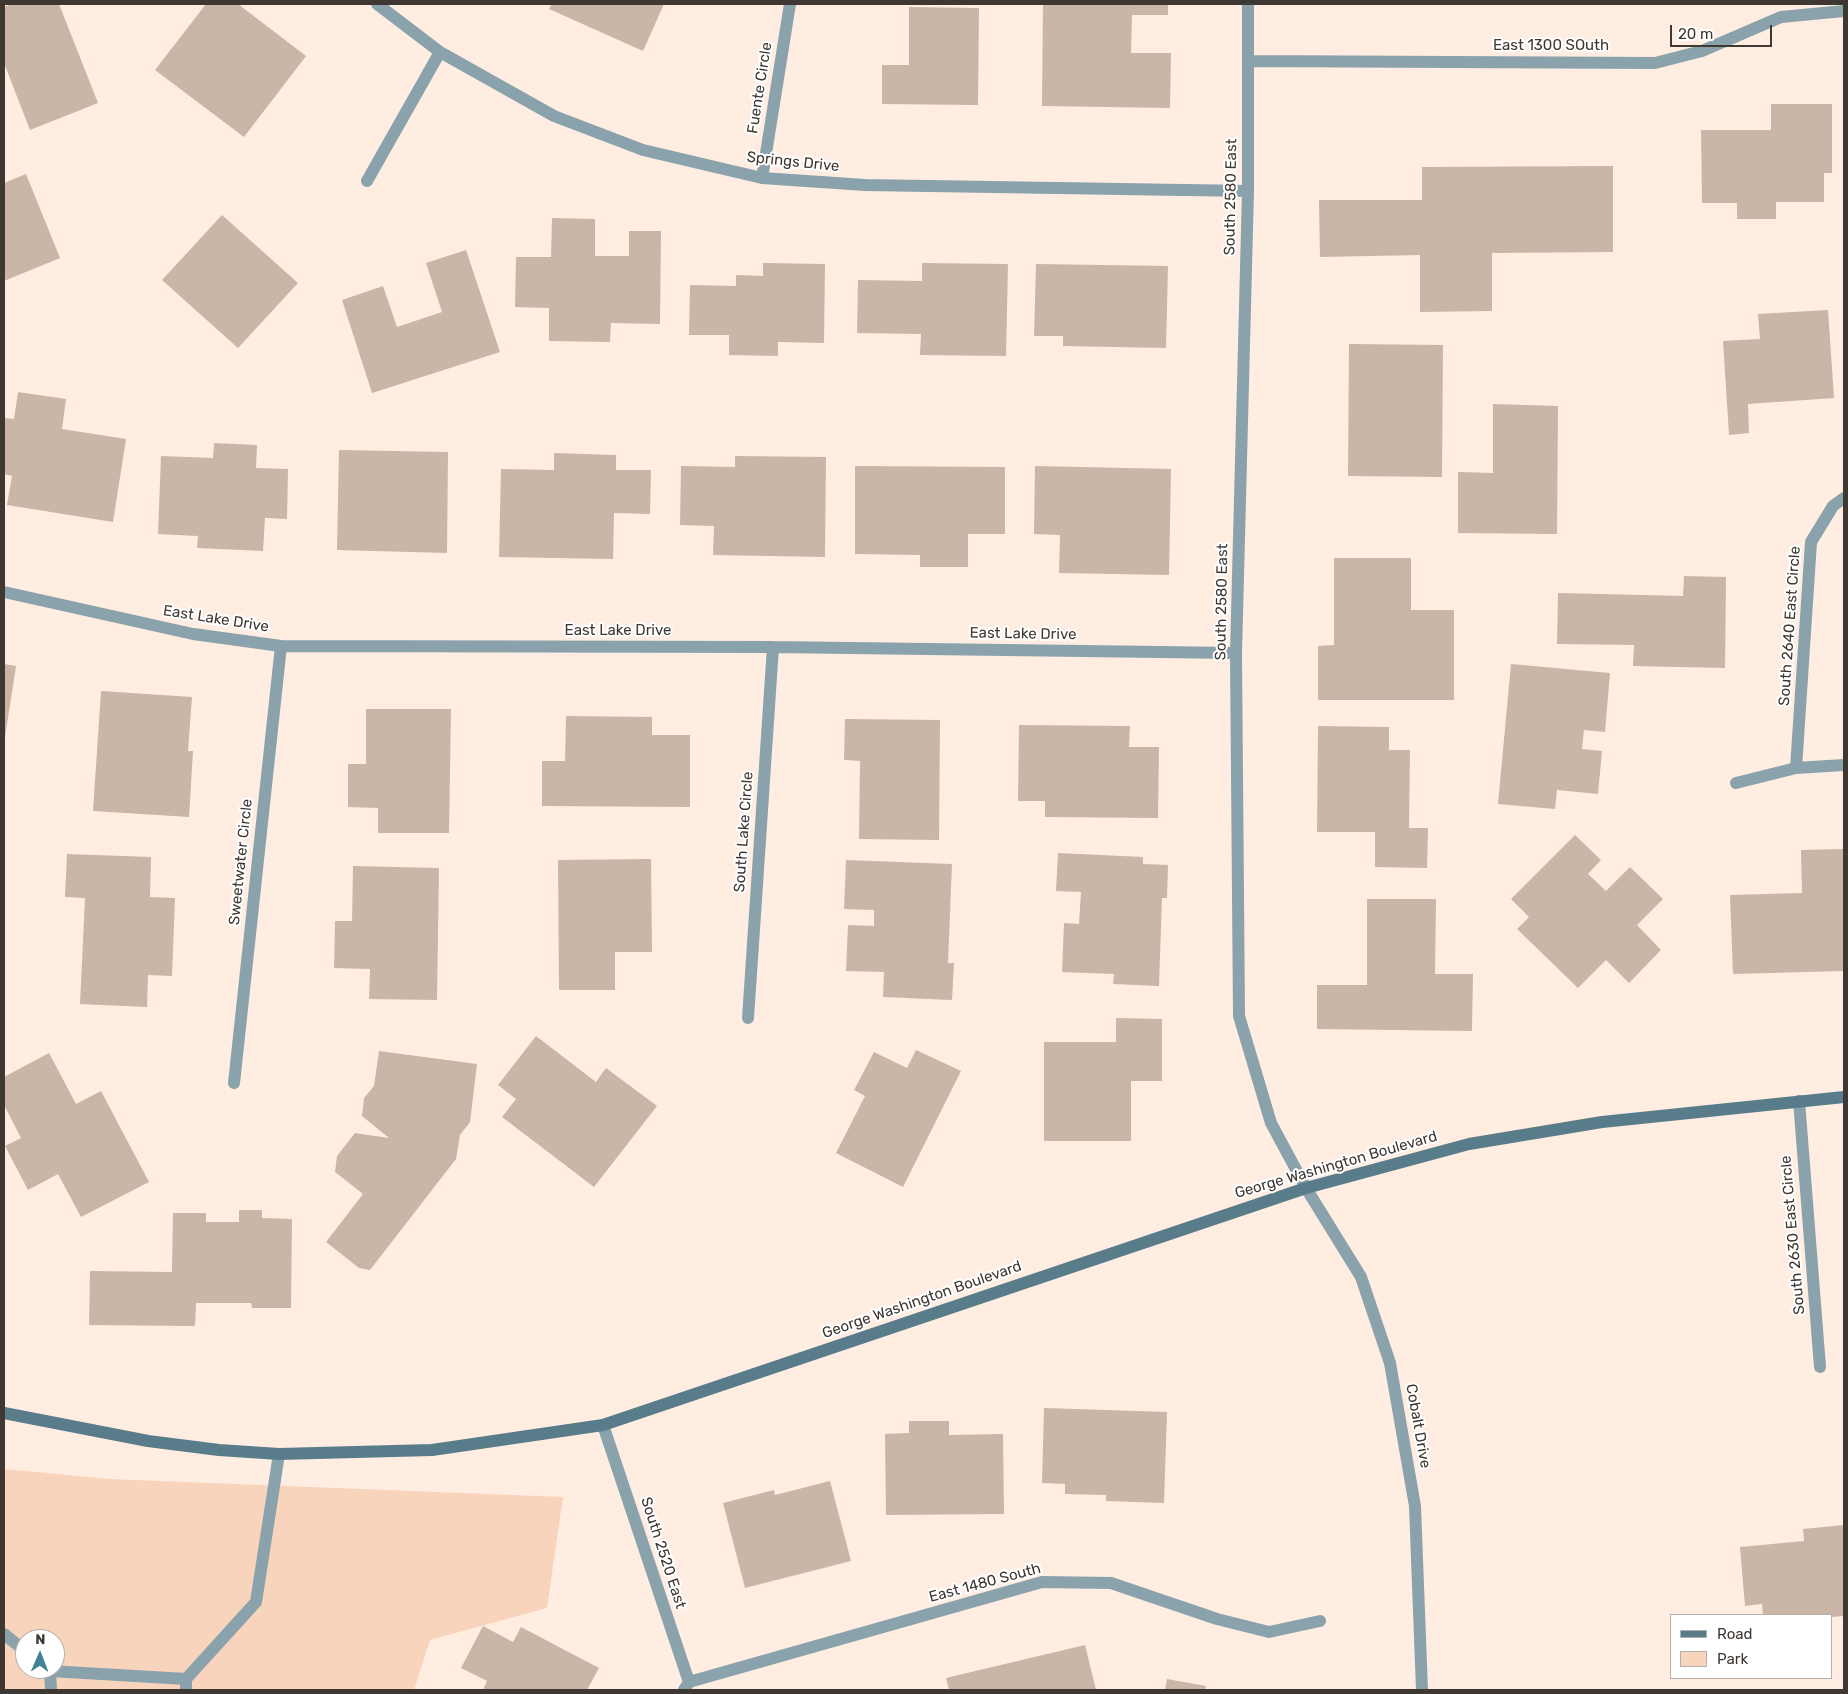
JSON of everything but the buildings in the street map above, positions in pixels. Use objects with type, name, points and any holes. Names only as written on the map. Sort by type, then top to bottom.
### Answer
[{"type":"main road","name":"George Washington Boulevard","points":[[4,1412],[148,1440],[219,1450],[279,1454],[432,1450],[603,1425],[1306,1188],[1469,1144],[1602,1122],[1844,1097]]},
{"type":"street","name":"Springs Drive","points":[[376,4],[440,52],[554,116],[643,150],[762,178],[865,185],[1248,191]]},
{"type":"street","name":"Fuente Circle","points":[[762,178],[790,4]]},
{"type":"street","name":"South 2580 East","points":[[1248,4],[1248,191],[1236,653],[1239,1016],[1271,1123],[1306,1188]]},
{"type":"street","name":"East 1300 SOuth","points":[[1248,61],[1655,63],[1702,51],[1781,17],[1844,11]]},
{"type":"street","points":[[367,181],[440,52]]},
{"type":"street","name":"South 2640 East Circle","points":[[1796,768],[1811,542],[1833,506],[1844,498]]},
{"type":"street","name":"East Lake Drive","points":[[4,592],[193,634],[281,646],[772,647],[1236,653]]},
{"type":"street","name":"Sweetwater Circle","points":[[234,1083],[281,646]]},
{"type":"street","name":"South Lake Circle","points":[[748,1018],[772,647]]},
{"type":"street","points":[[1736,783],[1796,768],[1844,765]]},
{"type":"street","name":"South 2630 East Circle","points":[[1799,1101],[1820,1367]]},
{"type":"street","name":"Cobalt Drive","points":[[1306,1188],[1361,1277],[1390,1363],[1415,1506],[1422,1690]]},
{"type":"street","name":"South 2520 East","points":[[603,1425],[687,1686]]},
{"type":"street","points":[[65,1672],[186,1684],[256,1602],[279,1454]]},
{"type":"street","name":"East 1480 South","points":[[687,1686],[1042,1582],[1111,1583],[1217,1619],[1269,1632],[1320,1621]]},
{"type":"street","points":[[4,1634],[15,1643]]},
{"type":"green space","points":[[4,1469],[110,1479],[563,1497],[547,1608],[430,1640],[414,1690],[4,1690]]}]
